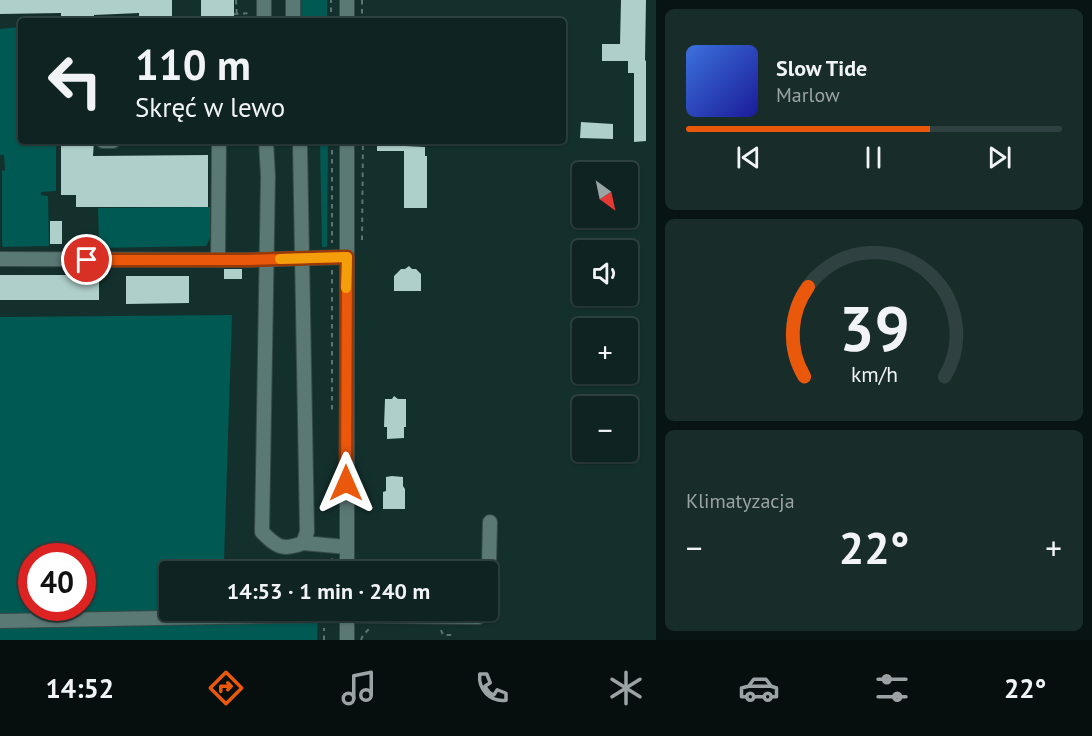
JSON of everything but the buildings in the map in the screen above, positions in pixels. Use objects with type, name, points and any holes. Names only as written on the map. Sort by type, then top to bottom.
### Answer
[{"type":"street","points":[[264,0],[264,18]]},
{"type":"street","points":[[293,0],[293,18]]},
{"type":"street","points":[[347,0],[347,18]]},
{"type":"street","points":[[218,260],[219,144]]},
{"type":"street","points":[[266,144],[268,176],[262,532],[275,545],[292,547],[303,543],[347,547]]},
{"type":"street","points":[[347,144],[340,257],[347,561]]},
{"type":"street","points":[[300,145],[308,532],[303,543]]},
{"type":"street","points":[[0,259],[267,260],[340,257]]},
{"type":"street","points":[[489,561],[490,522]]},
{"type":"street","points":[[0,621],[159,617]]},
{"type":"street","points":[[347,621],[347,640]]},
{"type":"path","points":[[236,18],[237,0]]},
{"type":"path","points":[[331,0],[331,18]]},
{"type":"path","points":[[362,0],[362,18]]},
{"type":"path","points":[[235,14],[250,14]]},
{"type":"path","points":[[332,144],[340,257],[332,416]]},
{"type":"path","points":[[362,247],[363,144]]},
{"type":"path","points":[[332,547],[332,561]]},
{"type":"shaded area","points":[[300,0],[327,0],[327,18],[300,18]]},
{"type":"shaded area","points":[[18,27],[18,144],[56,144],[56,191],[41,192],[41,195],[48,196],[49,246],[3,247],[2,244],[2,171],[5,170],[4,155],[0,155],[0,29]]},
{"type":"shaded area","points":[[320,144],[328,144],[327,247],[322,247]]},
{"type":"shaded area","points":[[210,207],[210,238],[206,246],[101,248],[99,244],[98,208]]},
{"type":"shaded area","points":[[232,315],[224,561],[159,561],[159,621],[318,621],[317,640],[0,640],[0,317]]},
{"type":"slow traffic","points":[[280,259],[347,257],[346,288]]},
{"type":"route","points":[[87,260],[245,260],[347,257],[346,483]]}]
